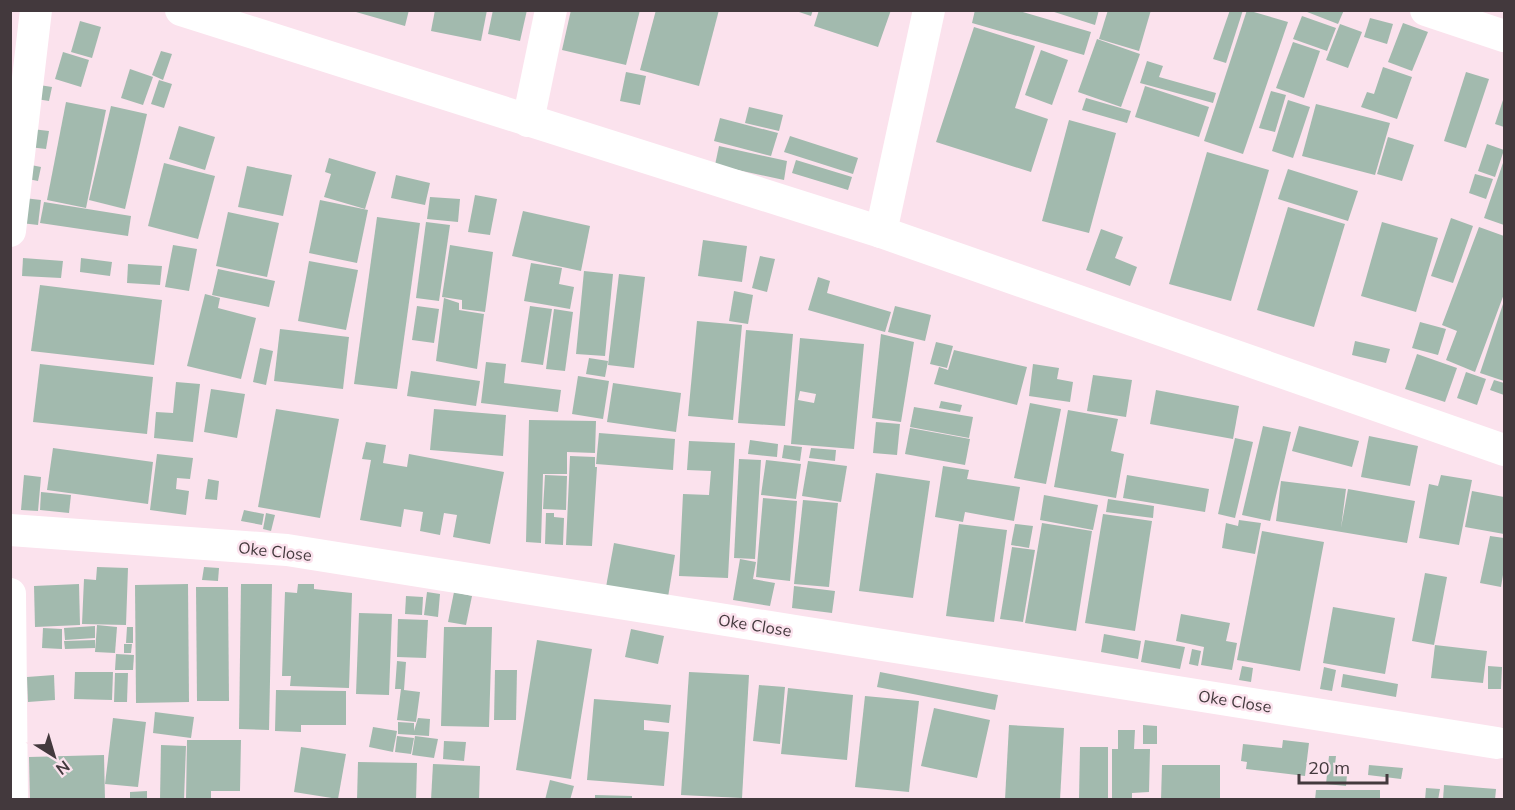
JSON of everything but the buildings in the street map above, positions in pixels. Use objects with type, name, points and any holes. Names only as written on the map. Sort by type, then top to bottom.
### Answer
[{"type":"street","points":[[10,231],[36,10]]},
{"type":"street","points":[[181,10],[881,232],[1504,450]]},
{"type":"street","points":[[528,121],[551,10]]},
{"type":"street","points":[[881,232],[930,10]]},
{"type":"street","points":[[1426,10],[1504,36]]},
{"type":"street","name":"Oke Close","points":[[10,530],[287,550],[1497,743]]},
{"type":"street","points":[[10,594],[12,800]]}]
